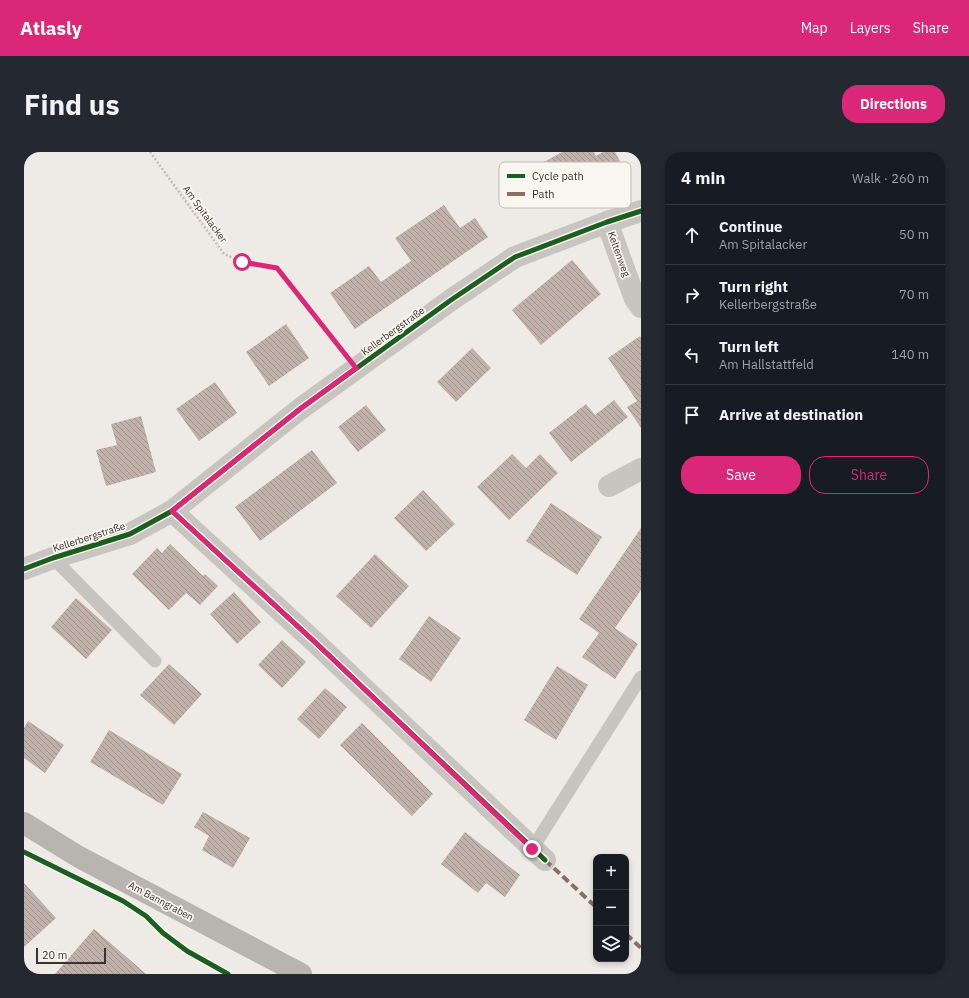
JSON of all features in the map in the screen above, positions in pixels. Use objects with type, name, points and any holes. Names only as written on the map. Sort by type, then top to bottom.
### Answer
[{"type":"main road","name":"Am Banngraben","points":[[24,823],[79,858],[301,974]]},
{"type":"street","name":"Kellerbergstraße","points":[[24,569],[53,558],[130,534],[172,511],[300,409],[451,300],[515,257],[607,222],[641,211]]},
{"type":"street","name":"Keltenweg","points":[[607,222],[635,299],[641,307]]},
{"type":"street","points":[[609,486],[641,469]]},
{"type":"street","points":[[172,511],[317,644],[538,855]]},
{"type":"lane","points":[[53,558],[155,662]]},
{"type":"lane","points":[[538,855],[641,677]]},
{"type":"building","points":[[562,152],[594,152],[596,156],[603,152],[615,152],[620,162],[544,162]]},
{"type":"building","points":[[637,152],[641,152],[641,161]]},
{"type":"building","points":[[444,205],[460,228],[475,218],[488,237],[355,329],[330,293],[369,266],[381,282],[411,261],[395,238]]},
{"type":"building","points":[[572,260],[601,294],[541,345],[512,310]]},
{"type":"building","points":[[286,324],[309,358],[269,386],[246,352]]},
{"type":"building","points":[[640,336],[641,428],[627,407],[637,401],[608,358]]},
{"type":"building","points":[[472,348],[491,368],[456,402],[437,382]]},
{"type":"building","points":[[215,382],[237,413],[199,441],[176,409]]},
{"type":"building","points":[[614,400],[628,417],[571,462],[549,433],[586,404],[595,415]]},
{"type":"building","points":[[366,405],[386,430],[358,452],[338,427]]},
{"type":"building","points":[[141,416],[156,472],[106,486],[96,450],[117,445],[111,424]]},
{"type":"building","points":[[312,450],[337,483],[260,541],[235,507]]},
{"type":"building","points":[[512,454],[526,468],[540,454],[558,473],[509,520],[477,487]]},
{"type":"building","points":[[423,490],[455,524],[426,551],[394,518]]},
{"type":"building","points":[[551,503],[602,537],[577,575],[526,541]]},
{"type":"building","points":[[641,528],[641,590],[615,628],[638,644],[615,679],[582,657],[599,633],[579,619]]},
{"type":"building","points":[[170,544],[203,576],[205,574],[218,586],[200,605],[186,593],[169,610],[132,574],[157,548],[162,553]]},
{"type":"building","points":[[375,554],[409,586],[371,628],[336,596]]},
{"type":"building","points":[[234,592],[261,622],[237,644],[210,614]]},
{"type":"building","points":[[76,598],[112,630],[86,659],[51,627]]},
{"type":"building","points":[[429,616],[461,638],[431,682],[399,659]]},
{"type":"building","points":[[282,640],[306,662],[282,688],[258,665]]},
{"type":"building","points":[[169,664],[202,694],[174,725],[140,695]]},
{"type":"building","points":[[557,666],[588,685],[556,740],[524,720]]},
{"type":"building","points":[[325,688],[347,707],[319,739],[297,719]]},
{"type":"building","points":[[28,721],[64,745],[45,773],[24,758],[24,728]]},
{"type":"building","points":[[362,723],[433,794],[412,816],[340,745]]},
{"type":"building","points":[[109,730],[182,774],[163,805],[90,762]]},
{"type":"building","points":[[203,812],[250,838],[233,868],[202,850],[209,836],[194,827]]},
{"type":"building","points":[[465,832],[520,875],[505,897],[486,883],[478,893],[441,864]]},
{"type":"building","points":[[24,883],[56,918],[24,947]]},
{"type":"building","points":[[94,929],[130,960],[146,974],[55,974]]},
{"type":"building","points":[[24,965],[32,974],[24,974]]},
{"type":"marked path","points":[[545,860],[593,904]]},
{"type":"marked path","points":[[629,937],[641,948]]},
{"type":"cycle path","points":[[24,569],[53,558],[130,534],[172,511],[300,409],[451,300],[515,257],[607,222],[641,211]]},
{"type":"cycle path","points":[[172,511],[317,644],[545,860]]},
{"type":"cycle path","points":[[24,852],[123,901],[146,916],[163,933],[187,951],[228,974]]},
{"type":"route","points":[[242,262],[277,268],[356,368],[300,409],[172,511],[317,644],[532,849]]}]
